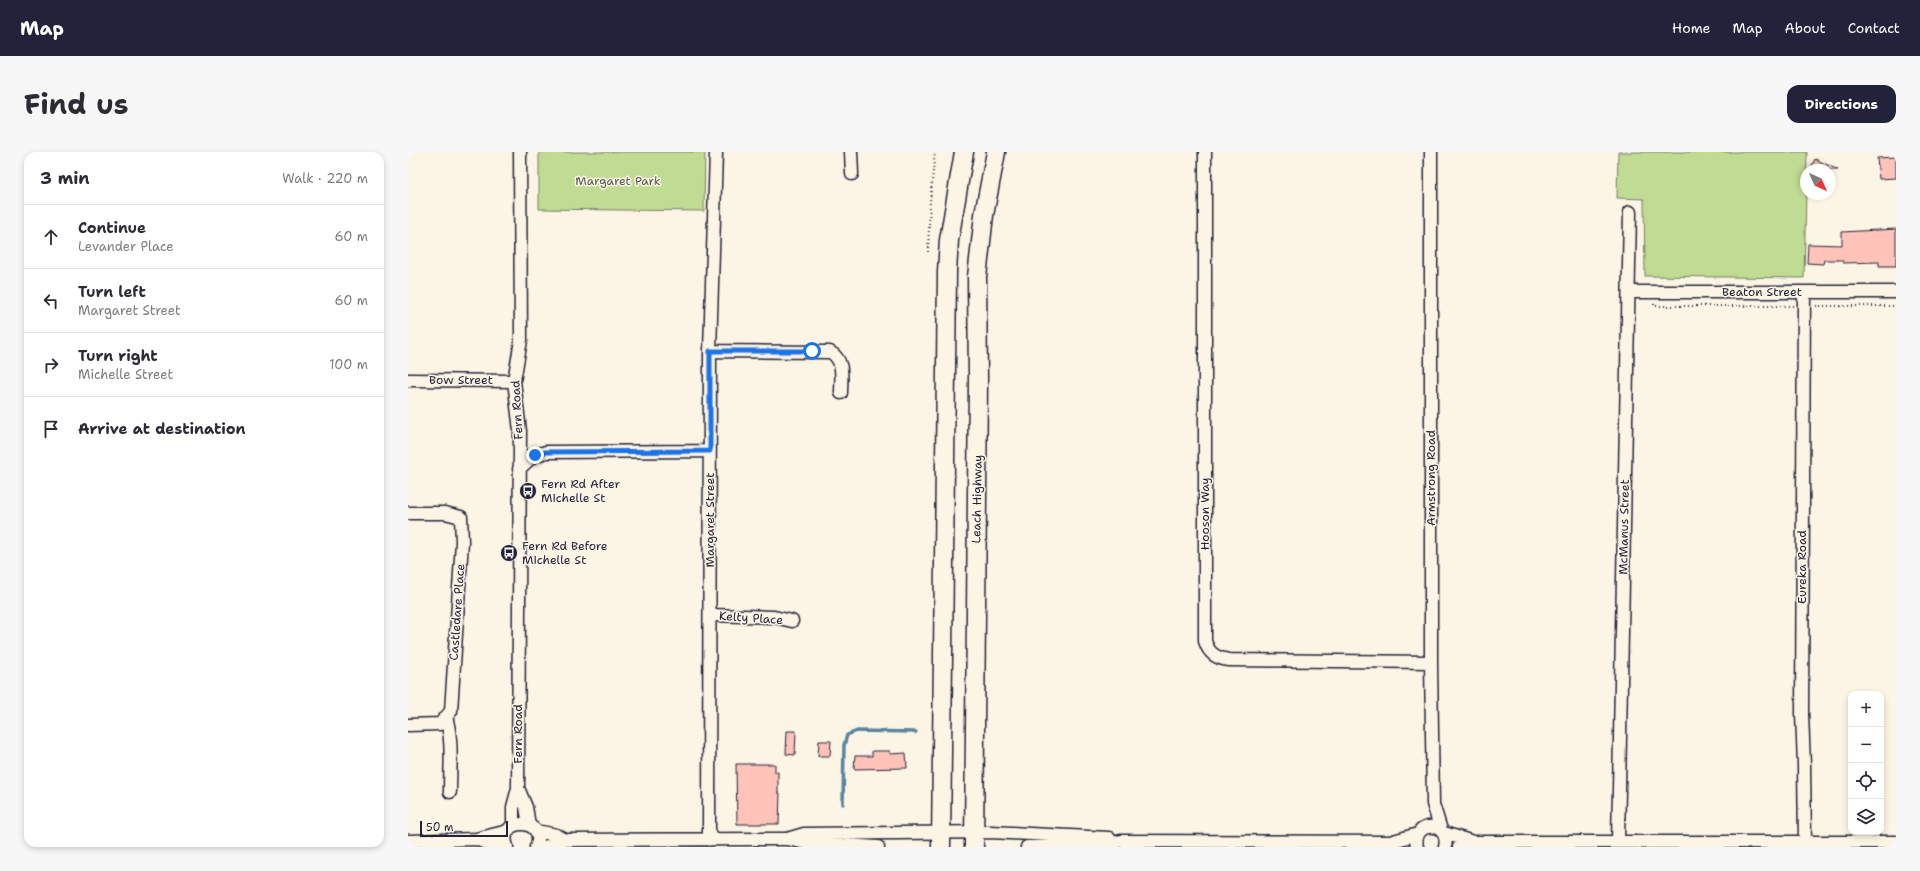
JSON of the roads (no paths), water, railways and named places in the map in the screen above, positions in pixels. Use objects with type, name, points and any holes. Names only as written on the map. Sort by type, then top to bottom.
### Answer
[{"type":"highway","points":[[941,840],[947,272],[949,240],[964,152]]},
{"type":"highway","points":[[958,190],[970,152]]},
{"type":"highway","name":"Leach Highway","points":[[974,839],[978,380],[977,277],[984,215],[996,152]]},
{"type":"street","name":"Fern Road","points":[[507,847],[505,841],[510,828],[518,788],[520,431],[514,381],[521,340],[520,152]]},
{"type":"street","name":"Margaret Street","points":[[710,840],[710,351],[716,152]]},
{"type":"street","points":[[851,152],[852,174]]},
{"type":"street","name":"Hooson Way","points":[[1204,152],[1205,641],[1207,648],[1216,657],[1230,660],[1431,662]]},
{"type":"street","name":"Armstrong Road","points":[[1431,152],[1431,662],[1433,804],[1446,842],[1445,847]]},
{"type":"street","name":"McManus Street","points":[[1618,842],[1630,212]]},
{"type":"street","name":"Beaton Street","points":[[1629,292],[1896,292]]},
{"type":"street","name":"Eureka Road","points":[[1804,292],[1802,714],[1805,842]]},
{"type":"street","points":[[710,351],[830,352],[837,357],[841,365],[841,393]]},
{"type":"street","name":"Bow Street","points":[[408,380],[514,381]]},
{"type":"street","points":[[519,469],[533,456],[546,452],[710,451]]},
{"type":"street","name":"Castledare Place","points":[[408,513],[445,513],[461,517],[462,542],[451,711],[446,717]]},
{"type":"street","name":"Kelty Place","points":[[710,615],[774,617],[792,621]]},
{"type":"street","points":[[408,724],[440,724],[446,717]]},
{"type":"street","points":[[446,717],[449,726],[450,792]]},
{"type":"street","name":"Fern Road","points":[[518,788],[526,807],[532,828],[538,840],[536,847]]},
{"type":"street","name":"Armstrong Road","points":[[1417,847],[1416,842],[1433,804]]},
{"type":"street","points":[[408,841],[476,839],[523,823],[532,828],[557,835],[565,840]]},
{"type":"street","points":[[1390,842],[1432,826],[1443,832],[1473,842],[1618,842],[1716,845],[1805,842],[1896,842]]},
{"type":"street","points":[[787,839],[804,834],[941,840],[1106,837],[1121,841]]},
{"type":"street","points":[[476,839],[488,844],[507,847]]},
{"type":"street","points":[[545,847],[565,840],[787,839],[806,843],[878,847]]},
{"type":"street","points":[[1027,847],[1105,845],[1121,841],[1390,842],[1408,847]]},
{"type":"street","points":[[1458,847],[1473,842]]},
{"type":"waterway","points":[[843,804],[844,745],[847,735],[857,731],[916,732]]},
{"type":"place","name":"Fern Rd After Michelle St","points":[[528,491]]},
{"type":"place","name":"Fern Rd Before Michelle St","points":[[509,553]]},
{"type":"park label","name":"Margaret Park","points":[[618,181]]}]
